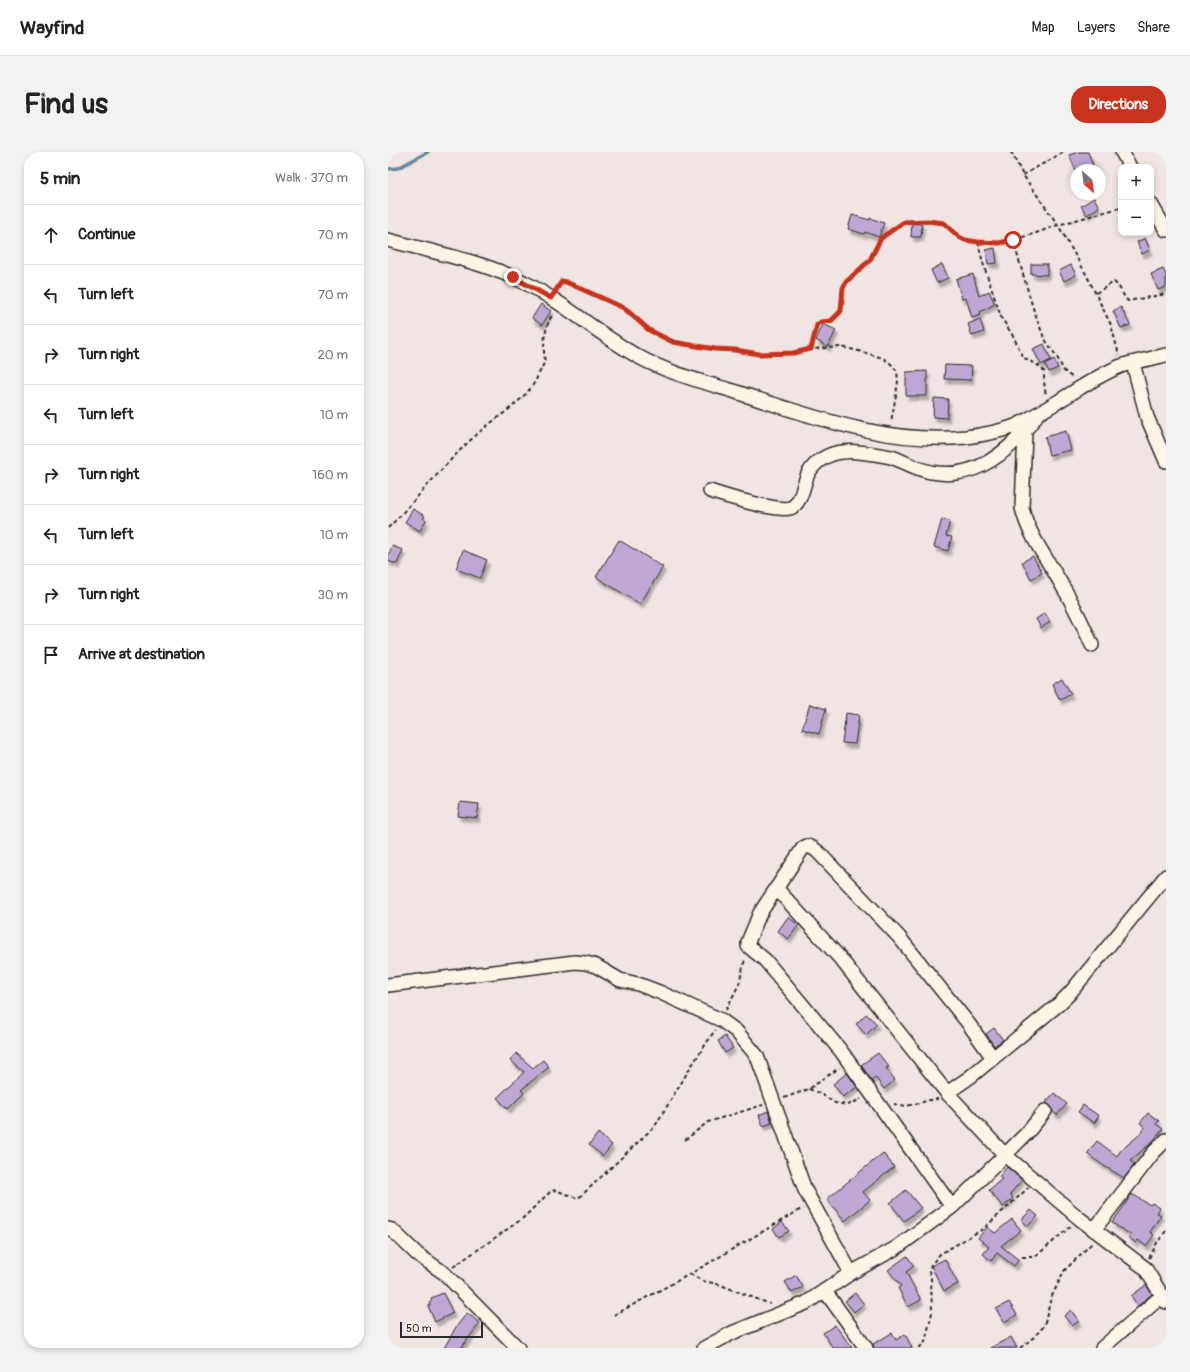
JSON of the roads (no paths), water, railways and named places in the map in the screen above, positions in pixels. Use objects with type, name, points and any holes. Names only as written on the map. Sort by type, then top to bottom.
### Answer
[{"type":"street","points":[[1122,152],[1128,164]]},
{"type":"street","points":[[1154,209],[1166,230]]},
{"type":"street","points":[[388,240],[474,263],[513,277],[555,301],[638,356],[668,371],[829,420],[888,435],[931,438],[965,437],[1016,426],[1044,411],[1084,385],[1128,364],[1166,355]]},
{"type":"street","points":[[1128,364],[1166,461]]},
{"type":"street","points":[[710,491],[761,505],[789,509],[798,501],[808,474],[818,462],[832,454],[853,451],[891,458],[930,472],[949,474],[971,470],[989,463],[1005,451],[1044,411]]},
{"type":"street","points":[[1025,432],[1022,508],[1024,518],[1038,545],[1064,588],[1092,645]]},
{"type":"street","points":[[952,1207],[848,1062],[765,960],[748,946],[748,942],[760,913],[803,848],[808,846],[813,848],[899,937],[968,1023],[993,1058]]},
{"type":"street","points":[[951,1097],[970,1077],[1059,1004],[1070,993],[1166,876]]},
{"type":"street","points":[[776,888],[839,957],[951,1097],[1005,1155],[1080,1220],[1145,1268],[1164,1298],[1102,1348]]},
{"type":"street","points":[[388,985],[575,962],[586,963],[605,970],[620,980],[638,984],[660,992],[722,1020],[736,1031],[757,1056],[806,1190],[851,1273]]},
{"type":"street","points":[[704,1348],[732,1333],[806,1303],[851,1273],[896,1248],[952,1207],[1027,1133],[1045,1111]]},
{"type":"street","points":[[1098,1232],[1153,1153],[1166,1140]]},
{"type":"street","points":[[388,1229],[392,1230],[417,1254],[444,1273],[518,1348]]},
{"type":"street","points":[[825,1291],[866,1348]]},
{"type":"waterway","points":[[388,169],[398,168],[428,152]]}]
